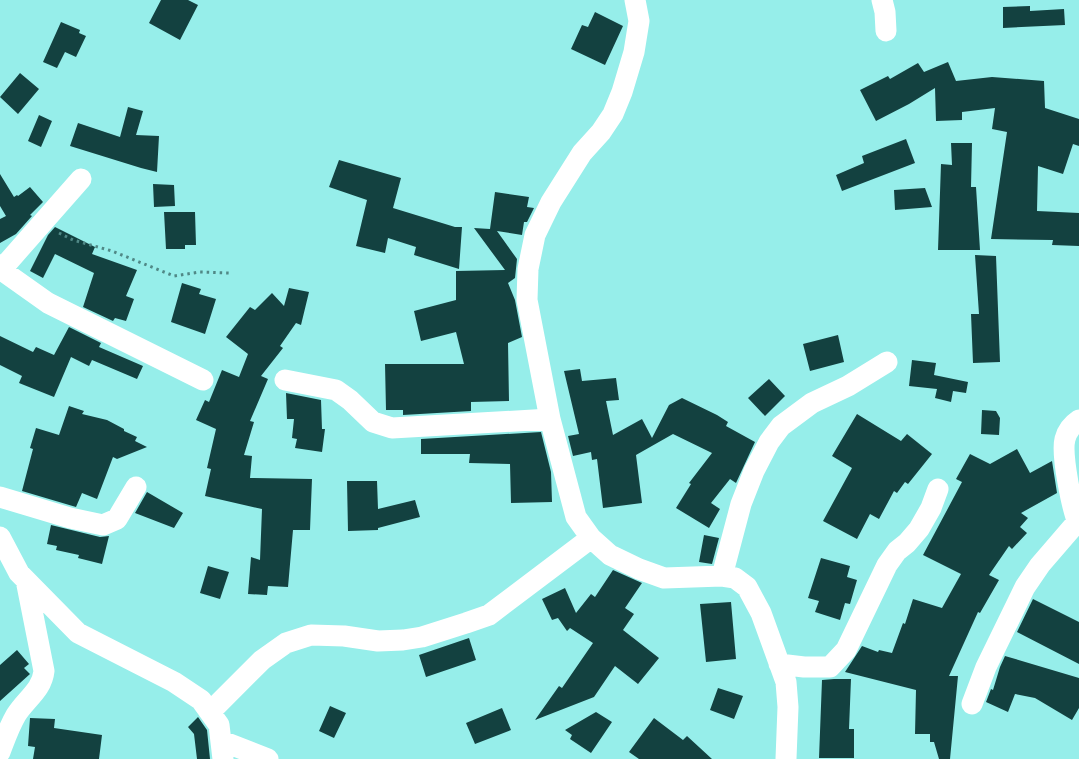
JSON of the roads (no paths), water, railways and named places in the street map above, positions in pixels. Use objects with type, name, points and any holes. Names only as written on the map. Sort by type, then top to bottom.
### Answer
[{"type":"street","points":[[635,0],[639,21],[634,52],[622,92],[609,120],[582,153],[550,202],[535,235],[528,269],[527,300],[550,419],[576,517],[591,538],[610,555],[639,569],[664,578],[722,576],[735,578],[747,587],[761,612],[786,682],[788,707],[786,759]]},
{"type":"street","points":[[882,0],[886,31]]},
{"type":"street","points":[[81,179],[8,262],[0,268],[48,303],[204,380]]},
{"type":"street","points":[[722,576],[741,504],[750,479],[769,442],[781,426],[812,403],[848,386],[887,362]]},
{"type":"street","points":[[285,380],[336,390],[350,400],[373,422],[392,428],[550,419]]},
{"type":"street","points":[[972,704],[986,667],[1026,587],[1040,565],[1078,523],[1065,467],[1064,449],[1065,439],[1069,430],[1079,420]]},
{"type":"street","points":[[0,497],[70,518],[103,525],[117,519],[136,487]]},
{"type":"street","points":[[779,664],[804,668],[830,667],[846,650],[887,565],[897,551],[907,543],[919,528],[932,508],[938,489]]},
{"type":"street","points":[[0,537],[19,573],[78,633],[174,682],[201,700],[219,725],[222,750],[268,759]]},
{"type":"street","points":[[210,712],[262,660],[286,643],[311,634],[378,641],[403,640],[422,637],[466,623],[489,615],[591,538]]},
{"type":"street","points":[[0,752],[17,713],[43,680],[44,672],[26,580]]}]
